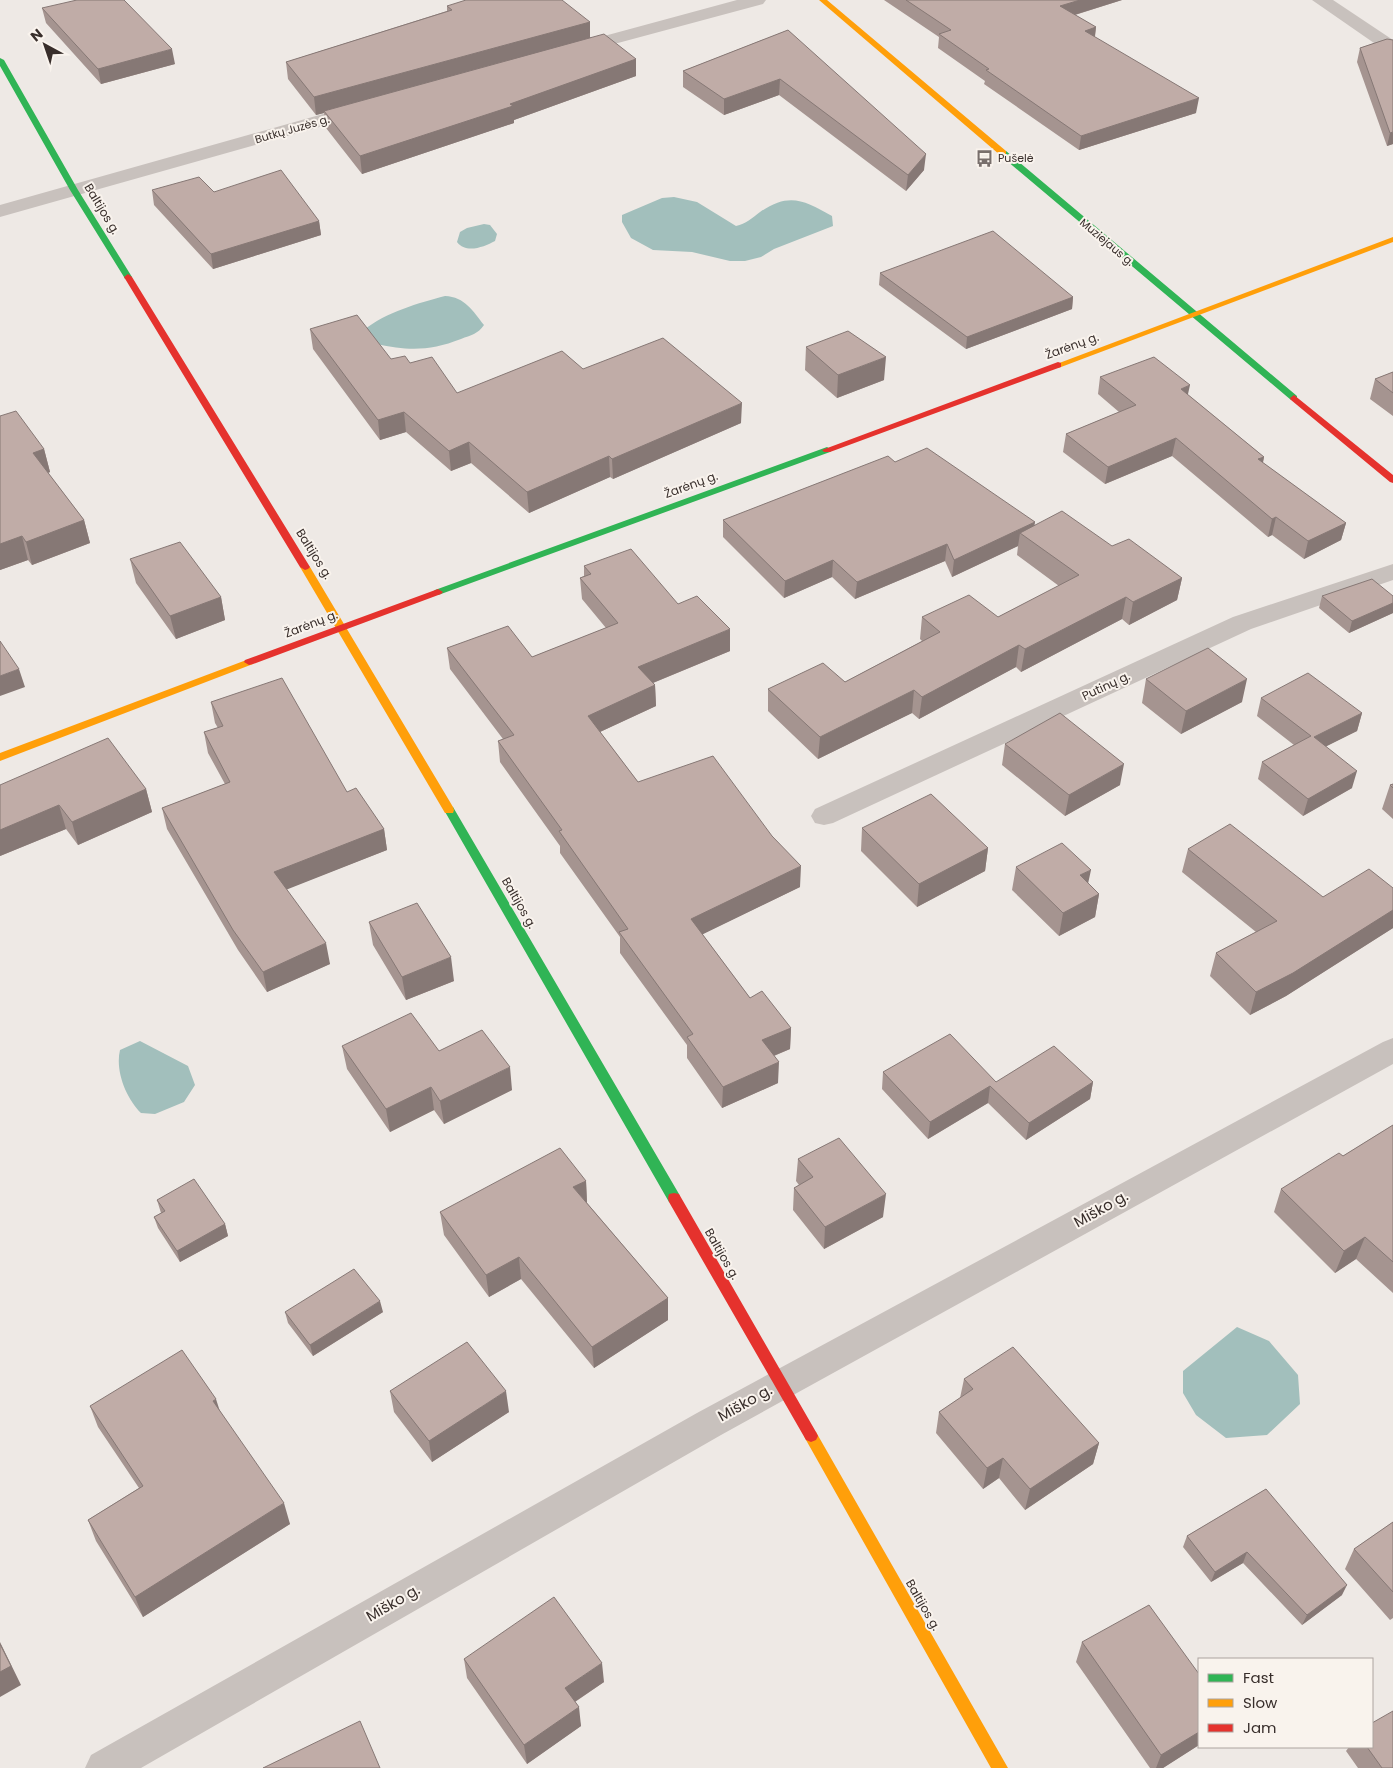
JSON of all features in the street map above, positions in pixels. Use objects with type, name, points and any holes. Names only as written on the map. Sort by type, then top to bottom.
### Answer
[{"type":"street","points":[[559,54],[757,0]]},
{"type":"street","name":"Muziejaus g.","points":[[823,0],[1194,316],[1393,480]]},
{"type":"street","points":[[1321,0],[1393,48]]},
{"type":"street","name":"Baltijos g.","points":[[0,60],[74,190],[342,627],[781,1384],[1000,1768]]},
{"type":"street","name":"Butkų Juzės g.","points":[[0,211],[379,104]]},
{"type":"street","name":"Žarėnų g.","points":[[0,758],[342,627],[1194,316],[1393,239]]},
{"type":"street","name":"Putinų g.","points":[[824,816],[1242,623],[1393,572]]},
{"type":"street","name":"Miško g.","points":[[104,1768],[781,1384],[1393,1050]]},
{"type":"water","points":[[674,197],[697,202],[736,226],[746,222],[770,206],[788,200],[796,200],[805,202],[832,216],[833,226],[774,249],[761,257],[745,261],[730,261],[692,252],[653,250],[631,238],[622,222],[622,215],[662,198]]},
{"type":"water","points":[[484,224],[490,225],[497,234],[495,241],[470,249],[461,246],[457,242],[460,232],[467,228]]},
{"type":"water","points":[[445,296],[458,299],[468,306],[484,325],[482,328],[474,334],[450,343],[419,349],[376,344],[364,330],[392,313]]},
{"type":"water","points":[[140,1041],[188,1066],[195,1085],[184,1102],[155,1114],[141,1113],[136,1107],[123,1084],[120,1075],[119,1058],[120,1050]]},
{"type":"water","points":[[1237,1327],[1269,1341],[1298,1375],[1300,1404],[1267,1435],[1226,1438],[1196,1415],[1183,1393],[1183,1371]]},
{"type":"building","points":[[77,0],[124,0],[172,49],[98,69],[42,8]]},
{"type":"building","points":[[466,0],[562,0],[590,22],[314,97],[286,62],[452,10],[447,6]]},
{"type":"building","points":[[906,0],[1080,0],[1060,6],[1096,27],[1085,31],[1199,98],[1081,136],[986,70],[989,69],[939,34],[951,30]]},
{"type":"building","points":[[788,30],[926,154],[908,175],[780,79],[724,99],[683,71]]},
{"type":"building","points":[[604,34],[636,59],[510,104],[513,106],[360,156],[324,111]]},
{"type":"building","points":[[1387,39],[1393,40],[1393,132],[1390,133],[1360,48]]},
{"type":"building","points":[[281,170],[319,221],[211,254],[152,190],[199,177],[214,192]]},
{"type":"building","points":[[993,231],[1073,297],[967,337],[880,273]]},
{"type":"building","points":[[357,315],[391,359],[405,356],[410,363],[432,357],[457,393],[562,351],[583,369],[663,338],[742,403],[612,459],[609,456],[527,492],[469,442],[449,451],[404,412],[378,420],[310,329]]},
{"type":"building","points":[[848,331],[886,357],[838,375],[806,347]]},
{"type":"building","points":[[1154,357],[1190,385],[1181,389],[1264,457],[1258,459],[1346,523],[1308,541],[1276,517],[1272,519],[1176,438],[1108,467],[1066,434],[1136,405],[1100,377]]},
{"type":"building","points":[[1393,372],[1393,393],[1375,379]]},
{"type":"building","points":[[16,411],[44,449],[33,453],[84,520],[26,542],[22,536],[0,544],[0,416]]},
{"type":"building","points":[[927,448],[1035,522],[954,560],[947,544],[857,582],[833,560],[785,581],[723,520],[888,456],[895,462]]},
{"type":"building","points":[[1062,511],[1112,546],[1129,539],[1182,578],[1133,602],[1126,597],[1025,649],[1019,645],[922,697],[914,690],[820,737],[768,689],[823,663],[845,682],[940,632],[922,617],[969,595],[998,617],[1079,575],[1020,533]]},
{"type":"building","points":[[180,542],[221,597],[170,616],[130,559]]},
{"type":"building","points":[[631,549],[678,604],[697,596],[730,629],[638,667],[655,685],[588,716],[638,782],[713,756],[772,836],[801,866],[691,919],[750,998],[762,991],[791,1028],[762,1040],[779,1062],[723,1087],[687,1037],[693,1034],[619,932],[628,929],[559,831],[562,830],[498,741],[514,735],[447,648],[508,626],[532,657],[618,623],[580,578],[591,574],[584,566]]},
{"type":"building","points":[[1372,579],[1393,596],[1393,603],[1352,621],[1322,596]]},
{"type":"building","points":[[0,641],[19,669],[0,676]]},
{"type":"building","points":[[1208,648],[1247,679],[1186,711],[1146,679]]},
{"type":"building","points":[[1308,673],[1362,713],[1314,737],[1357,771],[1308,799],[1262,762],[1311,736],[1261,698]]},
{"type":"building","points":[[282,678],[347,792],[356,788],[384,829],[274,872],[326,943],[263,972],[233,930],[162,808],[230,782],[204,732],[223,726],[211,702]]},
{"type":"building","points":[[1060,713],[1124,764],[1069,795],[1005,744]]},
{"type":"building","points":[[108,738],[146,789],[72,822],[59,805],[0,830],[0,785]]},
{"type":"building","points":[[931,794],[988,848],[919,884],[862,828]]},
{"type":"building","points":[[1230,824],[1323,897],[1369,869],[1393,888],[1393,910],[1293,973],[1256,992],[1216,953],[1277,921],[1188,849]]},
{"type":"building","points":[[1062,843],[1091,870],[1080,875],[1099,894],[1063,913],[1016,867]]},
{"type":"building","points":[[417,903],[451,957],[402,977],[369,922]]},
{"type":"building","points":[[411,1013],[439,1051],[482,1030],[510,1067],[440,1101],[431,1087],[386,1109],[342,1046]]},
{"type":"building","points":[[950,1034],[996,1082],[1054,1046],[1093,1082],[1029,1123],[990,1086],[930,1122],[883,1072]]},
{"type":"building","points":[[1393,1125],[1393,1262],[1365,1237],[1344,1251],[1281,1189],[1339,1153],[1343,1156]]},
{"type":"building","points":[[839,1138],[886,1194],[825,1227],[794,1188],[813,1177],[798,1159]]},
{"type":"building","points":[[560,1148],[586,1181],[573,1187],[668,1298],[592,1347],[519,1257],[486,1275],[440,1212]]},
{"type":"building","points":[[194,1179],[225,1224],[177,1251],[154,1217],[165,1211],[157,1200]]},
{"type":"building","points":[[354,1269],[380,1301],[310,1345],[285,1312]]},
{"type":"building","points":[[467,1342],[506,1391],[429,1441],[390,1391]]},
{"type":"building","points":[[1013,1347],[1099,1443],[1030,1489],[1003,1458],[987,1468],[939,1412],[973,1389],[964,1379]]},
{"type":"building","points":[[182,1350],[216,1399],[213,1401],[284,1503],[135,1597],[88,1520],[143,1486],[90,1406]]},
{"type":"building","points":[[1266,1489],[1347,1585],[1307,1615],[1247,1552],[1215,1572],[1187,1536]]},
{"type":"building","points":[[1393,1522],[1393,1592],[1354,1549]]},
{"type":"building","points":[[554,1597],[602,1663],[565,1688],[579,1707],[524,1745],[464,1659]]},
{"type":"building","points":[[1149,1605],[1198,1673],[1198,1733],[1161,1755],[1082,1642]]},
{"type":"building","points":[[0,1644],[11,1666],[0,1672]]},
{"type":"building","points":[[1393,1711],[1393,1768],[1382,1768],[1368,1748],[1373,1748],[1373,1722]]},
{"type":"building","points":[[360,1721],[380,1768],[263,1768]]},
{"type":"traffic: fast","points":[[0,60],[74,190],[128,277]]},
{"type":"traffic: fast","points":[[1003,153],[1294,398]]},
{"type":"traffic: fast","points":[[438,592],[827,450]]},
{"type":"traffic: fast","points":[[449,810],[674,1198]]},
{"type":"traffic: slow","points":[[823,0],[1003,153]]},
{"type":"traffic: slow","points":[[1058,365],[1393,239]]},
{"type":"traffic: slow","points":[[305,567],[449,810]]},
{"type":"traffic: slow","points":[[0,757],[249,662]]},
{"type":"traffic: slow","points":[[811,1436],[1000,1768]]},
{"type":"traffic: jam","points":[[128,277],[305,567]]},
{"type":"traffic: jam","points":[[827,450],[1058,365]]},
{"type":"traffic: jam","points":[[1294,398],[1393,480]]},
{"type":"traffic: jam","points":[[249,662],[438,592]]},
{"type":"traffic: jam","points":[[674,1198],[811,1436]]},
{"type":"place","name":"Pušelė","points":[[984,158]]}]
